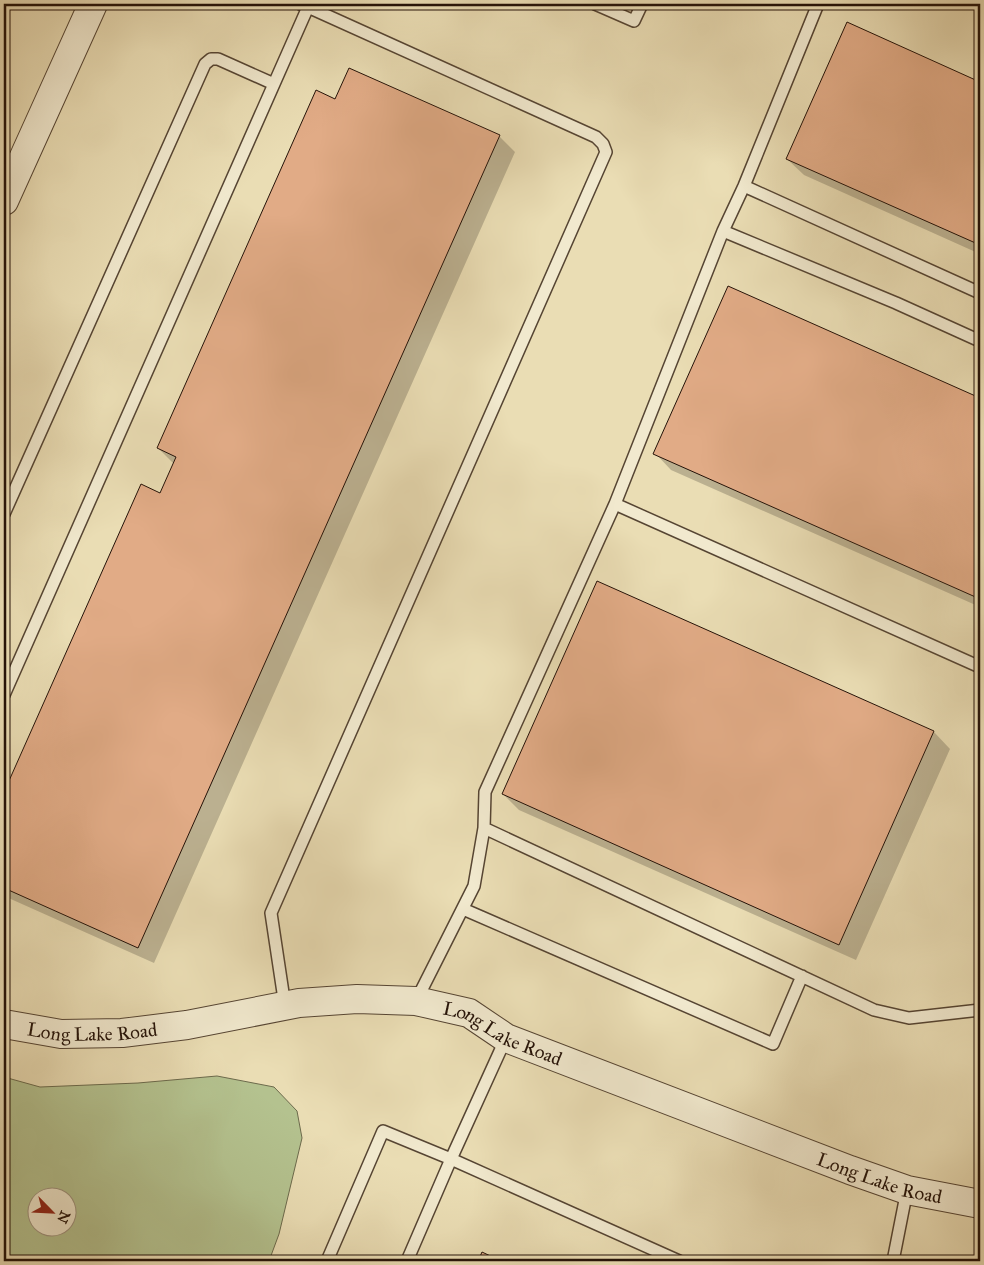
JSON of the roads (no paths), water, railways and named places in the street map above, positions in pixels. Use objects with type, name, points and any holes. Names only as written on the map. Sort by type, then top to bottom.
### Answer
[{"type":"street","points":[[4,202],[93,4]]},
{"type":"street","name":"Long Lake Road","points":[[4,1024],[60,1034],[122,1034],[186,1025],[299,1003],[357,999],[416,1001],[469,1013],[506,1038],[841,1167],[907,1190],[980,1204]]},
{"type":"lane","points":[[596,4],[634,22],[642,4]]},
{"type":"lane","points":[[416,1001],[474,886],[484,828],[485,792],[615,504],[723,231],[744,186],[818,4]]},
{"type":"lane","points":[[4,695],[274,84],[304,5],[596,137],[603,144],[606,152],[271,913],[285,1006]]},
{"type":"lane","points":[[4,514],[205,64],[211,59],[218,59],[274,84]]},
{"type":"lane","points":[[744,186],[980,293]]},
{"type":"lane","points":[[723,231],[896,303],[980,341]]},
{"type":"lane","points":[[615,504],[980,668]]},
{"type":"lane","points":[[484,828],[874,1010],[909,1018],[980,1010]]},
{"type":"lane","points":[[464,909],[773,1044],[802,976]]},
{"type":"lane","points":[[407,1261],[450,1159],[506,1038]]},
{"type":"lane","points":[[327,1261],[383,1131],[679,1261]]},
{"type":"lane","points":[[893,1261],[907,1190]]}]
